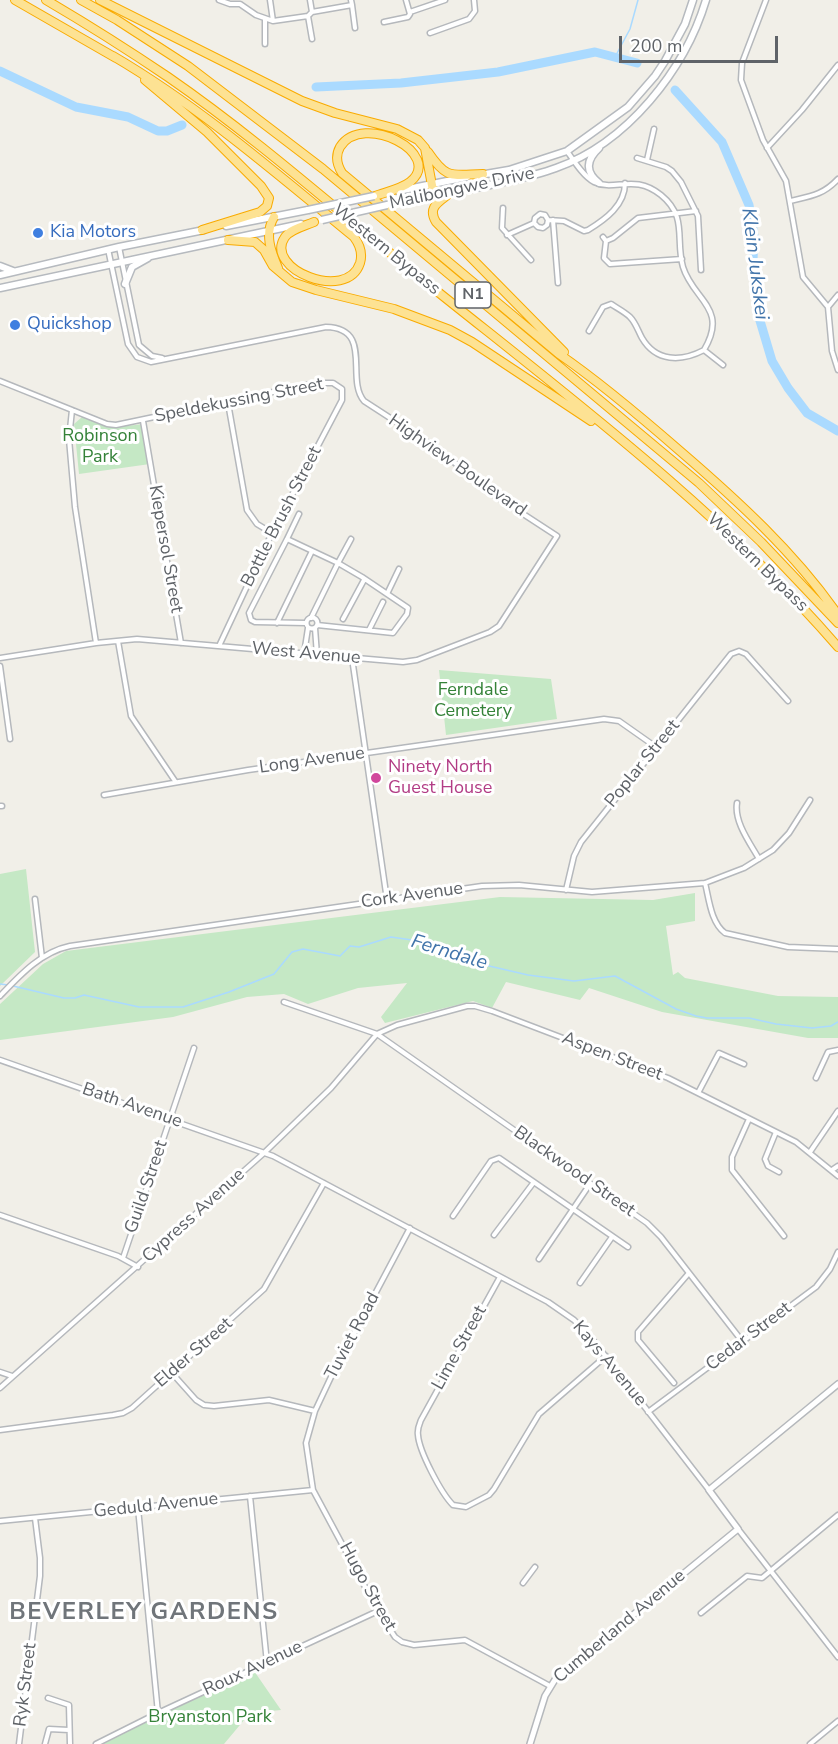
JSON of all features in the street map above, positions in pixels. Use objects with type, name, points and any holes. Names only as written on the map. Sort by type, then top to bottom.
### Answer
[{"type":"highway","points":[[15,0],[113,56],[190,106],[242,145],[354,237],[360,245],[361,258],[358,268],[348,278],[334,281],[317,279],[299,272],[286,262],[282,249],[285,238],[292,231],[318,221]]},
{"type":"highway","name":"Western Bypass","points":[[46,0],[101,32],[170,78],[247,137],[618,438],[682,492],[769,573],[797,600],[838,647]]},
{"type":"highway","name":"Western Bypass","points":[[81,0],[117,20],[188,66],[323,169],[699,483],[838,623]]},
{"type":"highway","points":[[100,0],[303,100],[335,113],[397,129],[418,140],[446,173],[483,174]]},
{"type":"highway","points":[[113,56],[207,132],[267,194],[269,198],[267,206],[260,212],[202,230]]},
{"type":"highway","points":[[374,196],[404,185],[412,179],[416,172],[416,156],[410,148],[390,138],[371,133],[352,135],[341,145],[338,152],[337,161],[342,173],[559,354],[582,369]]},
{"type":"highway","points":[[426,148],[434,196]]},
{"type":"highway","points":[[450,193],[433,209],[432,216],[436,222],[582,369],[653,427],[747,510],[838,615]]},
{"type":"highway","points":[[274,217],[268,232],[280,273]]},
{"type":"highway","points":[[228,240],[255,242],[264,250],[273,266],[292,282],[394,309],[450,330],[472,342],[540,389],[618,438]]},
{"type":"main road","name":"Malibongwe Drive","points":[[0,275],[108,249],[509,170],[567,151],[628,107],[655,76],[674,45],[693,0]]},
{"type":"main road","name":"Malibongwe Drive","points":[[0,288],[387,205],[515,180],[556,169],[574,161],[635,117],[676,66],[688,46],[706,0]]},
{"type":"main road","points":[[599,183],[591,176],[588,163],[607,139]]},
{"type":"main road","points":[[126,284],[132,267],[154,255]]},
{"type":"main road","points":[[0,266],[16,271]]},
{"type":"street","points":[[219,0],[230,4],[241,2],[265,19],[273,21],[352,3],[356,28]]},
{"type":"street","points":[[270,0],[273,21]]},
{"type":"street","points":[[310,0],[312,39]]},
{"type":"street","points":[[406,0],[410,12]]},
{"type":"street","points":[[384,22],[408,17],[410,12],[445,0]]},
{"type":"street","points":[[430,33],[469,19],[474,15],[474,0]]},
{"type":"street","points":[[765,0],[744,55],[741,75],[754,118],[767,148],[786,181],[803,277],[828,308],[832,351],[838,370]]},
{"type":"street","points":[[265,19],[265,44]]},
{"type":"street","points":[[767,148],[802,110],[838,65]]},
{"type":"street","points":[[647,160],[654,129]]},
{"type":"street","points":[[567,151],[586,176],[599,183],[647,186],[668,202],[676,214],[681,231],[682,259],[687,277],[706,302],[711,313],[711,332],[704,350]]},
{"type":"street","points":[[637,158],[672,171],[681,182],[696,211],[700,233],[700,270]]},
{"type":"street","points":[[790,201],[827,190],[838,179]]},
{"type":"street","points":[[507,235],[534,223],[535,218],[540,214],[551,220],[564,221],[584,231],[588,230],[614,210],[623,195],[625,183]]},
{"type":"street","points":[[503,208],[502,228],[531,260]]},
{"type":"street","points":[[682,259],[610,264],[604,258],[604,239],[614,238],[638,218],[696,211]]},
{"type":"street","points":[[534,223],[537,227],[543,228],[551,220]]},
{"type":"street","points":[[551,220],[558,283]]},
{"type":"street","points":[[119,247],[139,345],[152,356],[163,359]]},
{"type":"street","name":"Highview Boulevard","points":[[108,249],[128,344],[132,352],[143,360],[151,362],[326,327],[339,329],[354,344],[357,356],[358,389],[364,401],[438,449],[491,493],[557,536]]},
{"type":"street","points":[[828,308],[838,295]]},
{"type":"street","points":[[589,332],[603,307],[610,304],[630,317],[646,344],[656,354],[668,358],[704,350]]},
{"type":"street","points":[[704,350],[723,365]]},
{"type":"street","name":"Speldekussing Street","points":[[0,381],[107,424],[116,425],[316,383],[333,383],[342,389]]},
{"type":"street","name":"Bottle Brush Street","points":[[219,646],[272,533],[342,400],[342,389]]},
{"type":"street","points":[[228,403],[247,510],[257,524],[272,533]]},
{"type":"street","points":[[72,410],[69,439],[78,537],[96,643]]},
{"type":"street","name":"Kiepersol Street","points":[[143,421],[181,643]]},
{"type":"street","points":[[287,539],[338,563],[407,607],[407,614],[395,632],[252,621],[249,613],[298,514]]},
{"type":"street","name":"West Avenue","points":[[0,658],[137,639],[410,662],[495,630],[557,536]]},
{"type":"street","points":[[304,654],[307,625],[351,539]]},
{"type":"street","points":[[277,623],[312,551]]},
{"type":"street","points":[[387,594],[399,569]]},
{"type":"street","points":[[343,619],[364,580]]},
{"type":"street","points":[[369,630],[383,602]]},
{"type":"street","points":[[311,618],[317,621],[317,655]]},
{"type":"street","points":[[118,641],[131,716],[175,781]]},
{"type":"street","name":"Poplar Street","points":[[566,890],[574,856],[581,842],[731,654],[739,651],[746,654],[788,701]]},
{"type":"street","points":[[352,658],[387,900]]},
{"type":"street","points":[[0,666],[10,739]]},
{"type":"street","name":"Long Avenue","points":[[104,795],[175,781],[604,719],[619,721],[656,747]]},
{"type":"street","name":"Cork Avenue","points":[[0,996],[42,958],[70,946],[494,885],[592,892],[705,883],[734,873],[773,850],[783,840],[810,800]]},
{"type":"street","points":[[737,803],[738,820],[759,859]]},
{"type":"street","points":[[705,883],[715,920],[725,933],[777,946],[838,950]]},
{"type":"street","points":[[35,899],[42,958]]},
{"type":"street","name":"Blackwood Street","points":[[284,1002],[377,1034],[652,1228],[742,1341]]},
{"type":"street","name":"Aspen Street","points":[[377,1034],[397,1025],[463,1007],[475,1006],[633,1064],[698,1093],[776,1132],[810,1152],[832,1170]]},
{"type":"street","name":"Cypress Avenue","points":[[0,1388],[264,1153],[331,1088],[377,1034]]},
{"type":"street","name":"Guild Street","points":[[123,1258],[194,1048]]},
{"type":"street","points":[[816,1078],[828,1052],[838,1050]]},
{"type":"street","points":[[698,1093],[719,1053],[744,1064]]},
{"type":"street","name":"Bath Avenue","points":[[0,1060],[264,1153]]},
{"type":"street","points":[[810,1152],[838,1111]]},
{"type":"street","points":[[749,1119],[732,1157],[732,1170],[784,1236]]},
{"type":"street","points":[[776,1132],[765,1159],[768,1166],[779,1172]]},
{"type":"street","name":"Kays Avenue","points":[[264,1153],[410,1228],[566,1314],[589,1335],[606,1356],[738,1529],[836,1651],[838,1658]]},
{"type":"street","points":[[453,1216],[495,1158],[504,1160],[628,1247]]},
{"type":"street","points":[[838,1166],[832,1170],[838,1176]]},
{"type":"street","points":[[494,1235],[534,1182]]},
{"type":"street","name":"Elder Street","points":[[0,1430],[123,1413],[132,1408],[264,1288],[324,1183]]},
{"type":"street","points":[[539,1259],[590,1184]]},
{"type":"street","points":[[0,1215],[123,1258],[138,1267]]},
{"type":"street","name":"Tuviet Road","points":[[306,1447],[315,1411],[331,1377],[410,1228]]},
{"type":"street","points":[[580,1283],[612,1237]]},
{"type":"street","name":"Cedar Street","points":[[648,1412],[816,1287],[830,1269],[838,1252]]},
{"type":"street","points":[[674,1383],[637,1336],[640,1329],[689,1273]]},
{"type":"street","name":"Lime Street","points":[[500,1277],[421,1420],[418,1431],[419,1442],[448,1499],[456,1507],[468,1507],[494,1489],[539,1414],[606,1356]]},
{"type":"street","points":[[0,1372],[13,1376]]},
{"type":"street","points":[[171,1372],[196,1400],[204,1405],[269,1400],[315,1411]]},
{"type":"street","points":[[709,1490],[838,1384]]},
{"type":"street","name":"Hugo Street","points":[[306,1447],[313,1490],[392,1634],[402,1642],[419,1644],[454,1639],[465,1640],[550,1686]]},
{"type":"street","name":"Geduld Avenue","points":[[0,1521],[313,1490]]},
{"type":"street","points":[[250,1496],[267,1663]]},
{"type":"street","points":[[138,1508],[159,1713]]},
{"type":"street","points":[[701,1613],[747,1576],[762,1578],[838,1515]]},
{"type":"street","name":"Ryk Street","points":[[19,1744],[40,1576],[35,1518]]},
{"type":"street","name":"Cumberland Avenue","points":[[530,1744],[550,1686],[560,1674],[738,1529]]},
{"type":"street","points":[[523,1583],[535,1567]]},
{"type":"street","name":"Roux Avenue","points":[[96,1744],[378,1611]]},
{"type":"street","points":[[48,1698],[69,1705],[70,1744]]},
{"type":"street","points":[[810,1744],[838,1721]]},
{"type":"street","points":[[45,1744],[49,1729],[69,1730]]},
{"type":"green space","name":"Robinson Park","points":[[82,417],[112,426],[142,424],[150,464],[79,474],[74,424]]},
{"type":"green space","name":"Ferndale Cemetery","points":[[439,670],[551,679],[557,719],[446,735]]},
{"type":"green space","points":[[26,869],[35,952],[0,986],[0,874]]},
{"type":"green space","points":[[695,893],[695,921],[666,926],[673,975],[678,972],[685,978],[778,996],[838,997],[838,1038],[808,1038],[662,1012],[589,988],[580,1000],[506,982],[492,1008],[473,1001],[385,1023],[381,1017],[407,983],[358,988],[308,1004],[284,994],[247,997],[173,1017],[0,1040],[0,1004],[43,964],[66,951],[500,897],[653,900]]},
{"type":"green space","name":"Bryanston Park","points":[[252,1668],[281,1710],[250,1713],[224,1744],[99,1744]]},
{"type":"waterway","points":[[615,57],[630,29],[638,0]]},
{"type":"waterway","name":"Klein Jukskei","points":[[316,87],[401,83],[498,72],[595,52],[637,63]]},
{"type":"waterway","name":"Klein Jukskei","points":[[0,71],[76,107],[128,117],[158,131],[167,131],[182,125]]},
{"type":"waterway","name":"Klein Jukskei","points":[[675,90],[722,142],[749,205],[754,236],[753,260],[758,314],[772,361],[788,388],[807,413],[838,431]]},
{"type":"waterway","name":"Ferndale","points":[[13,986],[64,998],[84,995],[139,1007],[183,1007],[274,974],[292,952],[303,949],[340,956],[350,946],[359,947],[391,937],[419,941],[440,948],[459,959],[528,975],[574,981],[615,976],[676,1009],[696,1016],[749,1018],[812,1028],[831,1026],[838,1022]]},
{"type":"waterway","name":"Ferndale","points":[[0,984],[8,985]]},
{"type":"place","name":"Kia Motors","points":[[38,233]]},
{"type":"place","name":"Quickshop","points":[[15,325]]},
{"type":"place","name":"Ninety North Guest House","points":[[376,778]]},
{"type":"district","name":"BEVERLEY GARDENS","points":[[144,1613]]}]
